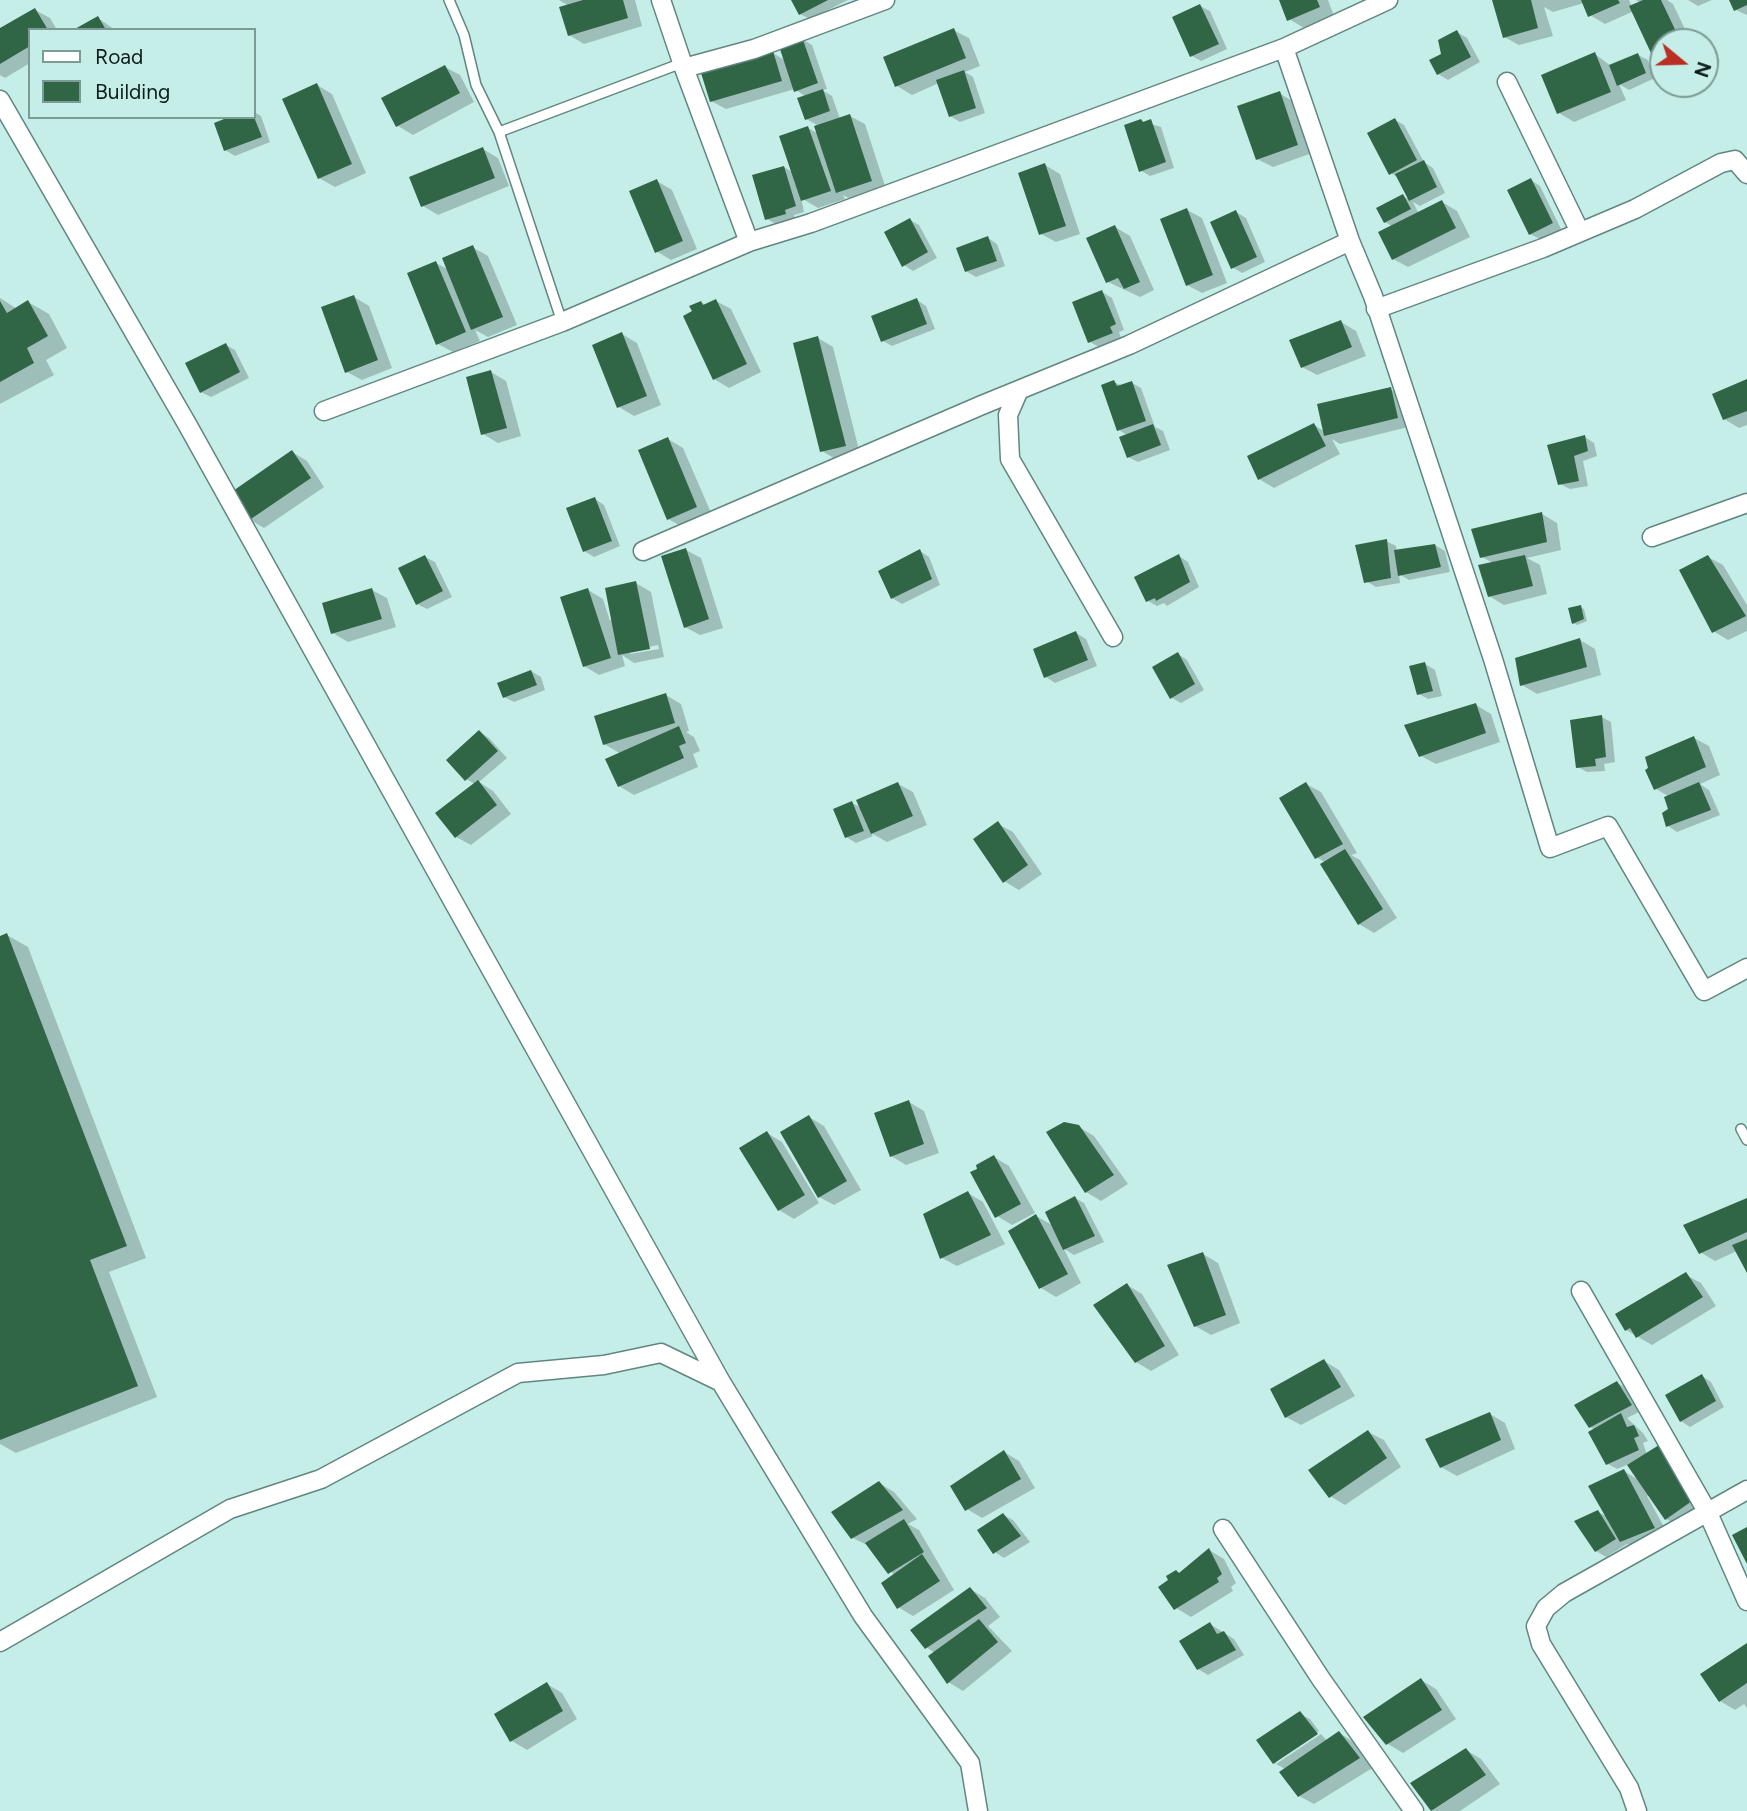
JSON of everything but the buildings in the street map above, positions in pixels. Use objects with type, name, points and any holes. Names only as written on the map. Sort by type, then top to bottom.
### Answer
[{"type":"street","points":[[662,0],[683,65],[749,242]]},
{"type":"street","points":[[683,65],[754,49],[885,0]]},
{"type":"street","points":[[324,411],[562,322],[749,242],[811,223],[1284,48],[1388,0]]},
{"type":"street","points":[[1284,48],[1350,241],[1377,309],[1493,659],[1550,848],[1608,826],[1704,991],[1747,968]]},
{"type":"street","points":[[1507,82],[1580,232]]},
{"type":"street","points":[[0,100],[194,436],[721,1382],[863,1616],[970,1763],[978,1811]]},
{"type":"street","points":[[1377,309],[1580,232],[1634,209],[1721,163],[1735,160],[1747,174]]},
{"type":"street","points":[[643,551],[1129,345],[1350,241]]},
{"type":"street","points":[[1019,390],[1008,415],[1010,459],[1113,637]]},
{"type":"street","points":[[1652,537],[1747,503]]},
{"type":"street","points":[[1581,1291],[1708,1513],[1747,1601]]},
{"type":"street","points":[[0,1642],[230,1510],[321,1479],[518,1373],[604,1365],[661,1353],[721,1382]]},
{"type":"street","points":[[1637,1811],[1629,1788],[1541,1643],[1536,1626],[1546,1608],[1564,1593],[1747,1490]]},
{"type":"street","points":[[1223,1529],[1321,1679],[1414,1811]]},
{"type":"lane","points":[[449,0],[464,35],[476,85],[499,132],[562,322]]},
{"type":"lane","points":[[499,132],[683,65]]},
{"type":"lane","points":[[1741,1129],[1747,1140]]}]
